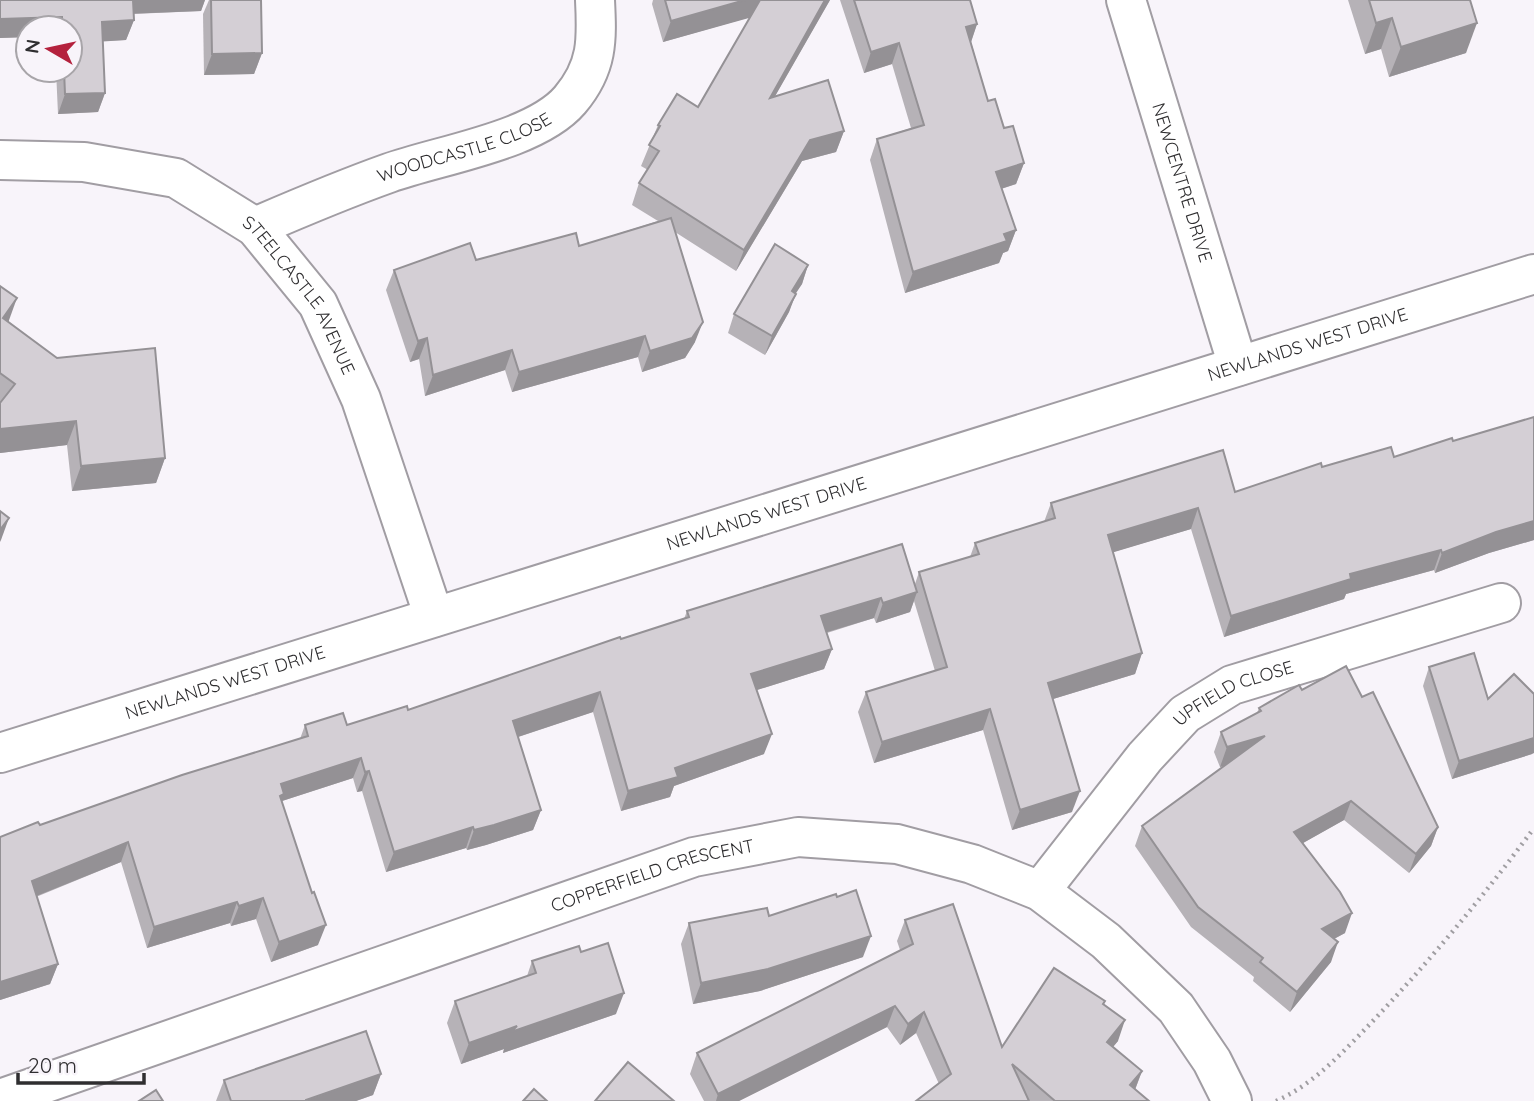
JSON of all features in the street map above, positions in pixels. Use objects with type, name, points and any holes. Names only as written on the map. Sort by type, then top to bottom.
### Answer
[{"type":"street","name":"WOODCASTLE CLOSE","points":[[255,227],[370,180],[488,144],[544,121],[569,101],[590,70],[597,41],[595,0]]},
{"type":"street","name":"NEWCENTRE DRIVE","points":[[1126,0],[1238,366]]},
{"type":"street","name":"STEELCASTLE AVENUE","points":[[0,160],[84,162],[176,178],[255,227],[318,304],[361,399],[434,617]]},
{"type":"street","name":"NEWLANDS WEST DRIVE","points":[[0,753],[1534,274]]},
{"type":"street","name":"UPFIELD CLOSE","points":[[1040,891],[1145,757],[1185,714],[1232,685],[1501,603]]},
{"type":"street","name":"COPPERFIELD CRESCENT","points":[[0,1099],[694,857],[798,837],[897,844],[972,864],[1040,891],[1106,941],[1176,1008],[1212,1061],[1232,1101]]},
{"type":"path","points":[[1276,1101],[1289,1095],[1339,1055],[1406,986],[1485,895],[1534,828]]},
{"type":"building","points":[[0,0],[133,0],[134,20],[102,22],[105,93],[65,94],[65,84],[84,84],[84,14],[14,14],[14,19],[0,19]]},
{"type":"building","points":[[211,0],[261,0],[262,53],[212,54]]},
{"type":"building","points":[[665,0],[745,0],[671,21]]},
{"type":"building","points":[[760,0],[825,0],[770,98],[828,80],[844,131],[810,140],[744,250],[639,183],[659,151],[649,145],[677,94],[698,107]]},
{"type":"building","points":[[854,0],[970,0],[977,24],[966,27],[988,101],[995,99],[1004,128],[1013,126],[1024,163],[996,172],[1016,230],[1004,234],[1007,241],[913,272],[877,139],[924,125],[899,43],[871,52]]},
{"type":"building","points":[[1369,0],[1470,0],[1477,23],[1401,47],[1392,18],[1376,23]]},
{"type":"building","points":[[671,218],[703,322],[692,338],[650,351],[645,336],[519,372],[512,350],[433,375],[427,338],[418,341],[394,270],[470,243],[476,260],[576,233],[579,246]]},
{"type":"building","points":[[775,244],[808,265],[792,291],[796,294],[772,336],[734,314]]},
{"type":"building","points":[[0,286],[17,298],[3,318],[57,358],[155,348],[165,458],[81,466],[76,421],[0,429],[0,403],[15,384],[0,373]]},
{"type":"building","points":[[1534,417],[1534,521],[1442,553],[1441,550],[1350,574],[1351,579],[1231,616],[1198,508],[1108,535],[1142,653],[1048,683],[1080,791],[1020,810],[990,709],[882,742],[866,692],[947,667],[919,572],[979,554],[975,543],[1055,518],[1051,503],[1223,450],[1235,492],[1321,463],[1322,467],[1391,447],[1394,457],[1452,438],[1453,441]]},
{"type":"building","points":[[0,511],[9,518],[0,530]]},
{"type":"building","points":[[902,544],[917,592],[883,603],[881,598],[821,616],[832,649],[751,674],[772,734],[675,768],[678,777],[628,791],[600,692],[513,721],[541,810],[474,830],[473,827],[394,852],[369,771],[365,772],[361,758],[281,784],[284,794],[280,796],[312,893],[314,892],[326,925],[279,942],[263,898],[239,906],[237,902],[154,927],[128,842],[32,881],[58,964],[0,982],[0,837],[38,822],[40,825],[182,775],[308,736],[305,725],[343,713],[347,725],[407,706],[408,710],[620,637],[621,639],[689,617],[687,611]]},
{"type":"building","points":[[1474,653],[1488,699],[1514,674],[1534,694],[1534,738],[1459,761],[1429,667]]},
{"type":"building","points":[[1346,666],[1362,697],[1373,692],[1438,827],[1416,854],[1351,801],[1294,832],[1340,892],[1352,913],[1322,929],[1338,942],[1297,992],[1260,962],[1263,958],[1198,907],[1142,826],[1265,736],[1227,747],[1221,732],[1261,711],[1259,708],[1299,685],[1302,690]]},
{"type":"building","points":[[856,890],[871,936],[768,969],[701,983],[689,923],[767,908],[769,916]]},
{"type":"building","points":[[953,904],[1002,1047],[1054,968],[1105,1001],[1103,1004],[1125,1020],[1107,1042],[1142,1071],[1130,1085],[1149,1101],[1055,1101],[1012,1064],[1029,1101],[916,1101],[951,1074],[924,1012],[908,1024],[895,1006],[718,1094],[697,1053],[913,944],[905,920]]},
{"type":"building","points":[[608,943],[624,993],[511,1032],[517,1026],[469,1043],[455,1001],[536,973],[532,961],[579,946],[581,952]]},
{"type":"building","points":[[366,1031],[381,1074],[306,1101],[231,1101],[224,1080]]},
{"type":"building","points":[[628,1062],[674,1101],[595,1101]]},
{"type":"building","points":[[534,1089],[547,1101],[523,1101]]},
{"type":"building","points":[[156,1090],[163,1101],[139,1101]]}]
